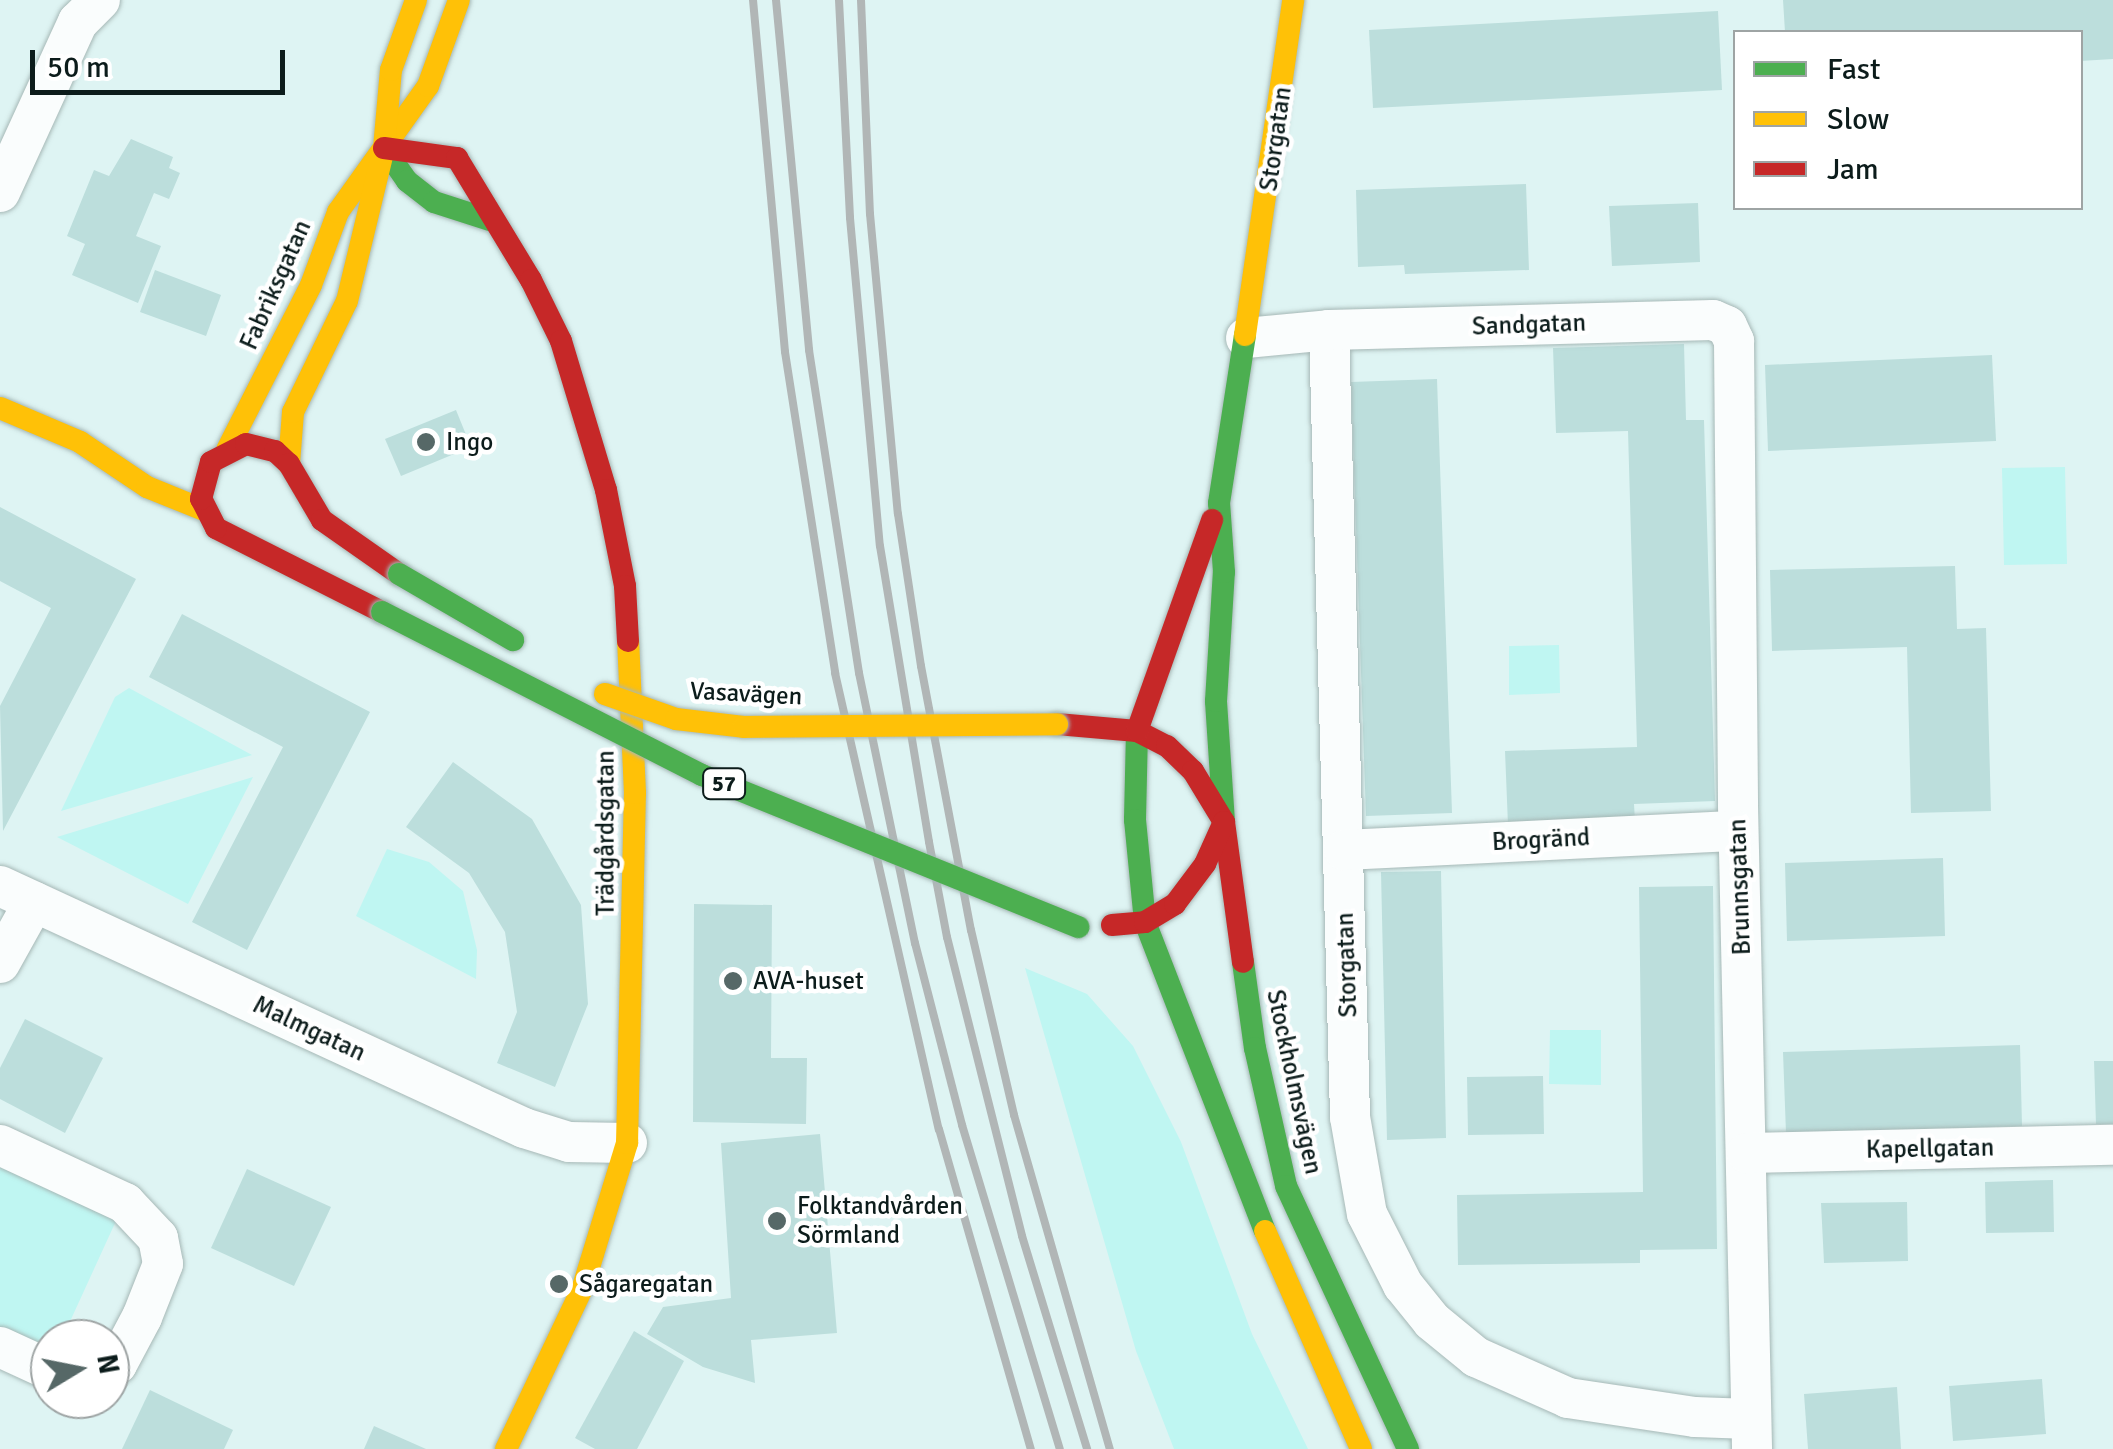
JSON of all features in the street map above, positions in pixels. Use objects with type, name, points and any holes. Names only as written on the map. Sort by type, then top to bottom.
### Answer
[{"type":"main road","name":"Fabriksgatan","points":[[293,472],[293,412],[346,301],[384,148],[391,70],[416,0]]},
{"type":"main road","name":"Fabriksgatan","points":[[211,458],[311,285],[338,212],[428,86],[458,0]]},
{"type":"main road","name":"Storgatan","points":[[1146,922],[1134,820],[1137,730],[1193,563],[1218,503],[1246,338],[1293,0]]},
{"type":"main road","points":[[384,148],[408,181],[434,202],[493,221]]},
{"type":"main road","name":"Trädgårdsgatan","points":[[384,148],[456,158],[480,190],[493,221],[530,280],[560,341],[606,490],[625,586],[635,793],[627,1143],[584,1287],[507,1448]]},
{"type":"main road","points":[[0,408],[80,442],[147,486],[204,510]]},
{"type":"main road","points":[[80,442],[143,455]]},
{"type":"main road","points":[[204,510],[201,488],[211,458],[246,444],[265,446],[293,472],[322,520],[399,574],[529,649]]},
{"type":"main road","points":[[244,542],[281,530],[298,499],[293,472]]},
{"type":"main road","name":"Storgatan","points":[[1218,503],[1224,572],[1216,702],[1224,822]]},
{"type":"main road","name":"57","points":[[204,510],[216,528],[702,775],[1080,928],[1106,946]]},
{"type":"main road","name":"Vasavägen","points":[[578,678],[610,696],[676,718],[744,727],[1057,724],[1137,730],[1166,746],[1194,770],[1224,822]]},
{"type":"main road","points":[[1224,822],[1195,882],[1176,904],[1146,922],[1172,998],[1294,1304],[1361,1449]]},
{"type":"main road","name":"Stockholmsvägen","points":[[1224,822],[1255,1048],[1286,1186],[1408,1449]]},
{"type":"main road","name":"57","points":[[1080,928],[1146,922]]},
{"type":"main road","points":[[1134,965],[1172,998]]},
{"type":"street","points":[[0,192],[78,22],[100,0]]},
{"type":"street","name":"Sandgatan","points":[[1329,330],[1713,320],[1726,326]]},
{"type":"street","name":"Brunnsgatan","points":[[1726,326],[1734,341],[1738,831],[1751,1434]]},
{"type":"street","points":[[1246,338],[1329,330]]},
{"type":"street","name":"Storgatan","points":[[1329,330],[1355,1158],[1367,1214],[1403,1285],[1432,1321],[1476,1356],[1568,1398],[1695,1417],[1751,1434]]},
{"type":"street","name":"Brogränd","points":[[1344,850],[1738,831]]},
{"type":"street","points":[[0,963],[17,894]]},
{"type":"street","name":"Malmgatan","points":[[17,894],[524,1128],[569,1142],[627,1143]]},
{"type":"street","points":[[0,1145],[125,1204],[158,1238],[163,1264],[130,1340]]},
{"type":"street","name":"Kapellgatan","points":[[1747,1153],[2113,1145]]},
{"type":"street","points":[[0,1347],[30,1361]]},
{"type":"shaded area","points":[[2065,467],[2067,564],[2004,565],[2002,468]]},
{"type":"shaded area","points":[[1559,645],[1560,693],[1509,695],[1509,646]]},
{"type":"shaded area","points":[[129,688],[252,755],[61,811],[115,697]]},
{"type":"shaded area","points":[[253,777],[188,904],[57,837]]},
{"type":"shaded area","points":[[387,849],[429,862],[463,891],[477,950],[476,979],[356,916]]},
{"type":"shaded area","points":[[1025,968],[1087,994],[1133,1046],[1181,1142],[1252,1334],[1308,1449],[1174,1449],[1136,1351]]},
{"type":"shaded area","points":[[1550,1030],[1601,1030],[1601,1085],[1549,1084]]},
{"type":"shaded area","points":[[0,1154],[121,1210],[71,1319],[30,1319],[30,1345],[0,1331]]},
{"type":"building","points":[[1783,0],[2113,0],[2113,59],[2083,61],[2083,30],[1785,30]]},
{"type":"building","points":[[1718,11],[1722,90],[1373,108],[1369,30]]},
{"type":"building","points":[[131,139],[173,157],[169,168],[180,173],[169,199],[154,193],[136,236],[161,246],[138,303],[72,275],[85,244],[67,236],[94,170],[109,176]]},
{"type":"building","points":[[1526,184],[1529,270],[1405,274],[1404,265],[1358,267],[1356,190]]},
{"type":"building","points":[[1698,203],[1700,262],[1612,266],[1609,206]]},
{"type":"building","points":[[155,270],[221,295],[206,336],[140,312]]},
{"type":"building","points":[[1684,344],[1686,420],[1704,420],[1715,801],[1634,804],[1635,821],[1508,825],[1505,751],[1637,747],[1628,431],[1556,433],[1553,348]]},
{"type":"building","points":[[1992,355],[1996,441],[1768,451],[1765,365]]},
{"type":"building","points":[[1437,379],[1452,813],[1366,816],[1351,382]]},
{"type":"building","points":[[456,410],[471,447],[401,476],[385,439]]},
{"type":"building","points":[[0,507],[136,579],[3,831],[0,706],[51,608],[0,581]]},
{"type":"building","points":[[1955,566],[1957,629],[1986,628],[1991,811],[1911,813],[1907,647],[1772,651],[1770,570]]},
{"type":"building","points":[[182,614],[370,712],[247,950],[192,922],[283,747],[149,677]]},
{"type":"building","points":[[453,762],[532,819],[581,905],[588,1004],[555,1087],[497,1063],[517,1012],[505,932],[469,873],[406,827]]},
{"type":"building","points":[[1943,858],[1945,936],[1787,941],[1785,863]]},
{"type":"building","points":[[1441,871],[1446,1138],[1387,1140],[1381,872]]},
{"type":"building","points":[[1713,886],[1717,1249],[1640,1250],[1640,1263],[1458,1265],[1457,1195],[1643,1192],[1639,887]]},
{"type":"building","name":"AVA-huset","points":[[694,904],[772,905],[771,1058],[807,1058],[806,1124],[693,1122]]},
{"type":"building","points":[[25,1019],[103,1058],[65,1133],[0,1099],[0,1068]]},
{"type":"building","points":[[2020,1045],[2022,1126],[1786,1133],[1783,1052]]},
{"type":"building","points":[[2094,1061],[2113,1061],[2113,1124],[2096,1124]]},
{"type":"building","points":[[1543,1076],[1544,1134],[1468,1135],[1467,1077]]},
{"type":"building","name":"Folktandvården Sörmland","points":[[820,1134],[837,1333],[751,1340],[755,1383],[703,1367],[647,1334],[663,1307],[731,1298],[721,1143]]},
{"type":"building","points":[[247,1169],[331,1207],[294,1286],[211,1248]]},
{"type":"building","points":[[2053,1180],[2054,1232],[1986,1233],[1985,1182]]},
{"type":"building","points":[[1907,1202],[1908,1261],[1824,1263],[1821,1203]]},
{"type":"building","points":[[634,1331],[684,1361],[637,1449],[595,1449],[575,1438]]},
{"type":"building","points":[[2042,1379],[2046,1434],[1953,1441],[1949,1386]]},
{"type":"building","points":[[1897,1387],[1901,1449],[1808,1449],[1804,1394]]},
{"type":"building","points":[[150,1390],[233,1430],[224,1449],[122,1449]]},
{"type":"building","points":[[374,1426],[426,1449],[364,1449]]},
{"type":"railway","points":[[753,0],[785,352],[835,673],[939,1129],[1031,1449]]},
{"type":"railway","points":[[776,0],[809,350],[859,673],[915,943],[962,1125],[1060,1449]]},
{"type":"railway","points":[[839,0],[850,218],[880,546],[929,842],[947,937],[1022,1236],[1087,1449]]},
{"type":"railway","points":[[861,0],[870,214],[898,514],[921,666],[971,930],[1014,1115],[1110,1449]]},
{"type":"traffic: fast","points":[[384,148],[407,181],[434,202],[493,221]]},
{"type":"traffic: fast","points":[[1224,822],[1216,701],[1224,572],[1219,503],[1245,335]]},
{"type":"traffic: fast","points":[[399,574],[513,640]]},
{"type":"traffic: fast","points":[[382,612],[702,775],[1079,927]]},
{"type":"traffic: fast","points":[[1137,731],[1135,820],[1145,922],[1265,1231]]},
{"type":"traffic: fast","points":[[1243,962],[1255,1048],[1286,1186],[1408,1449]]},
{"type":"traffic: slow","points":[[289,464],[293,412],[347,301],[384,148],[391,70],[416,0]]},
{"type":"traffic: slow","points":[[227,450],[311,285],[338,212],[428,86],[459,0]]},
{"type":"traffic: slow","points":[[1245,335],[1293,0]]},
{"type":"traffic: slow","points":[[0,408],[80,442],[147,487],[204,510]]},
{"type":"traffic: slow","points":[[506,1449],[583,1287],[627,1143],[635,793],[628,641]]},
{"type":"traffic: slow","points":[[605,694],[676,719],[744,727],[1057,724]]},
{"type":"traffic: slow","points":[[1265,1231],[1361,1449]]},
{"type":"traffic: jam","points":[[384,148],[457,158],[531,280],[561,341],[606,490],[625,586],[628,641]]},
{"type":"traffic: jam","points":[[382,612],[216,528],[201,499],[211,462],[246,444],[275,451],[289,464],[322,520],[399,574]]},
{"type":"traffic: jam","points":[[1137,731],[1212,520]]},
{"type":"traffic: jam","points":[[1057,724],[1137,731],[1167,746],[1193,771],[1224,822],[1243,962]]},
{"type":"traffic: jam","points":[[1112,925],[1145,922],[1175,904],[1205,864],[1224,822]]},
{"type":"place","name":"Ingo","points":[[426,442]]},
{"type":"place","name":"AVA-huset","points":[[733,981]]},
{"type":"place","name":"Folktandvården Sörmland","points":[[777,1221]]},
{"type":"place","name":"Sågaregatan","points":[[559,1284]]}]
